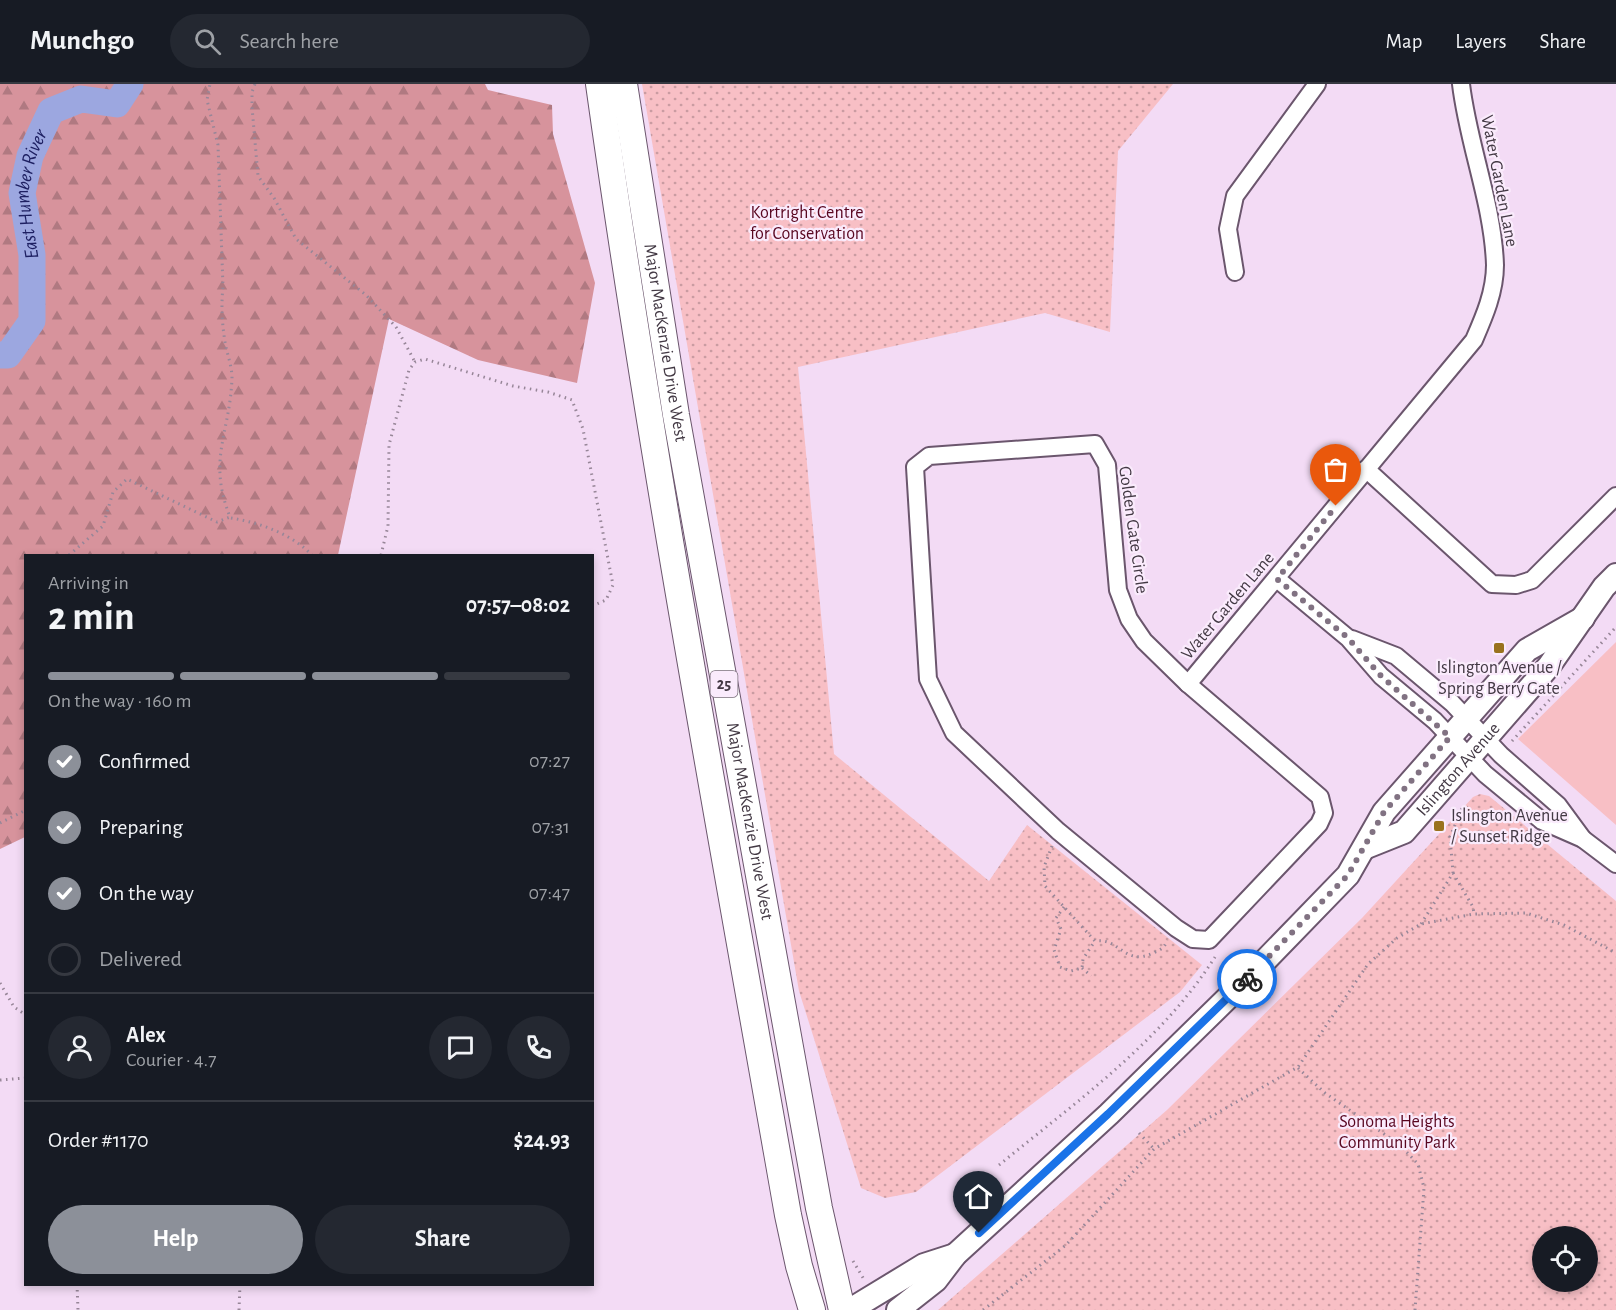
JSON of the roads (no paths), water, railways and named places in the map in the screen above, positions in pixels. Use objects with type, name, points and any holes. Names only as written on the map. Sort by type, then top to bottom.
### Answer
[{"type":"main road","name":"Major MacKenzie Drive West","points":[[599,84],[618,224],[699,706],[788,1215],[799,1266],[812,1310]]},
{"type":"main road","name":"Major MacKenzie Drive West","points":[[624,84],[678,427],[817,1197],[842,1310]]},
{"type":"main road","name":"Islington Avenue","points":[[1364,848],[1404,832],[1549,666],[1616,576]]},
{"type":"main road","name":"Islington Avenue","points":[[898,1310],[936,1280],[955,1255],[1108,1114],[1244,982],[1348,875],[1384,812],[1527,650],[1583,618]]},
{"type":"main road","name":"Islington Avenue","points":[[850,1310],[924,1265],[955,1255]]},
{"type":"street","points":[[1235,272],[1228,229],[1235,196],[1317,84]]},
{"type":"street","name":"Water Garden Lane","points":[[1188,684],[1474,340],[1488,306],[1495,267],[1489,223],[1461,84]]},
{"type":"street","name":"Golden Gate Circle","points":[[1095,444],[1107,465],[1118,590],[1129,619],[1144,641],[1188,684],[1320,797],[1324,813],[1319,824],[1209,940],[1193,939],[1176,928],[1058,831],[954,733],[928,679],[915,467],[929,456],[1095,444]]},
{"type":"street","points":[[1366,469],[1492,584],[1516,585],[1532,580],[1616,496]]},
{"type":"street","points":[[1277,579],[1348,638],[1381,676],[1542,821],[1583,839],[1616,864]]},
{"type":"street","points":[[1348,638],[1396,656],[1467,718],[1485,738],[1558,805],[1583,839]]},
{"type":"waterway","name":"East Humber River","points":[[0,355],[8,355],[32,321],[32,255],[22,193],[30,156],[51,111],[81,99],[117,104],[130,84]]},
{"type":"place","name":"Islington Avenue / Spring Berry Gate","points":[[1499,648]]},
{"type":"place","name":"Islington Avenue / Sunset Ridge","points":[[1439,826]]},
{"type":"park label","name":"Kortright Centre for Conservation","points":[[807,223]]},
{"type":"park label","name":"Sonoma Heights Community Park","points":[[1397,1132]]}]
